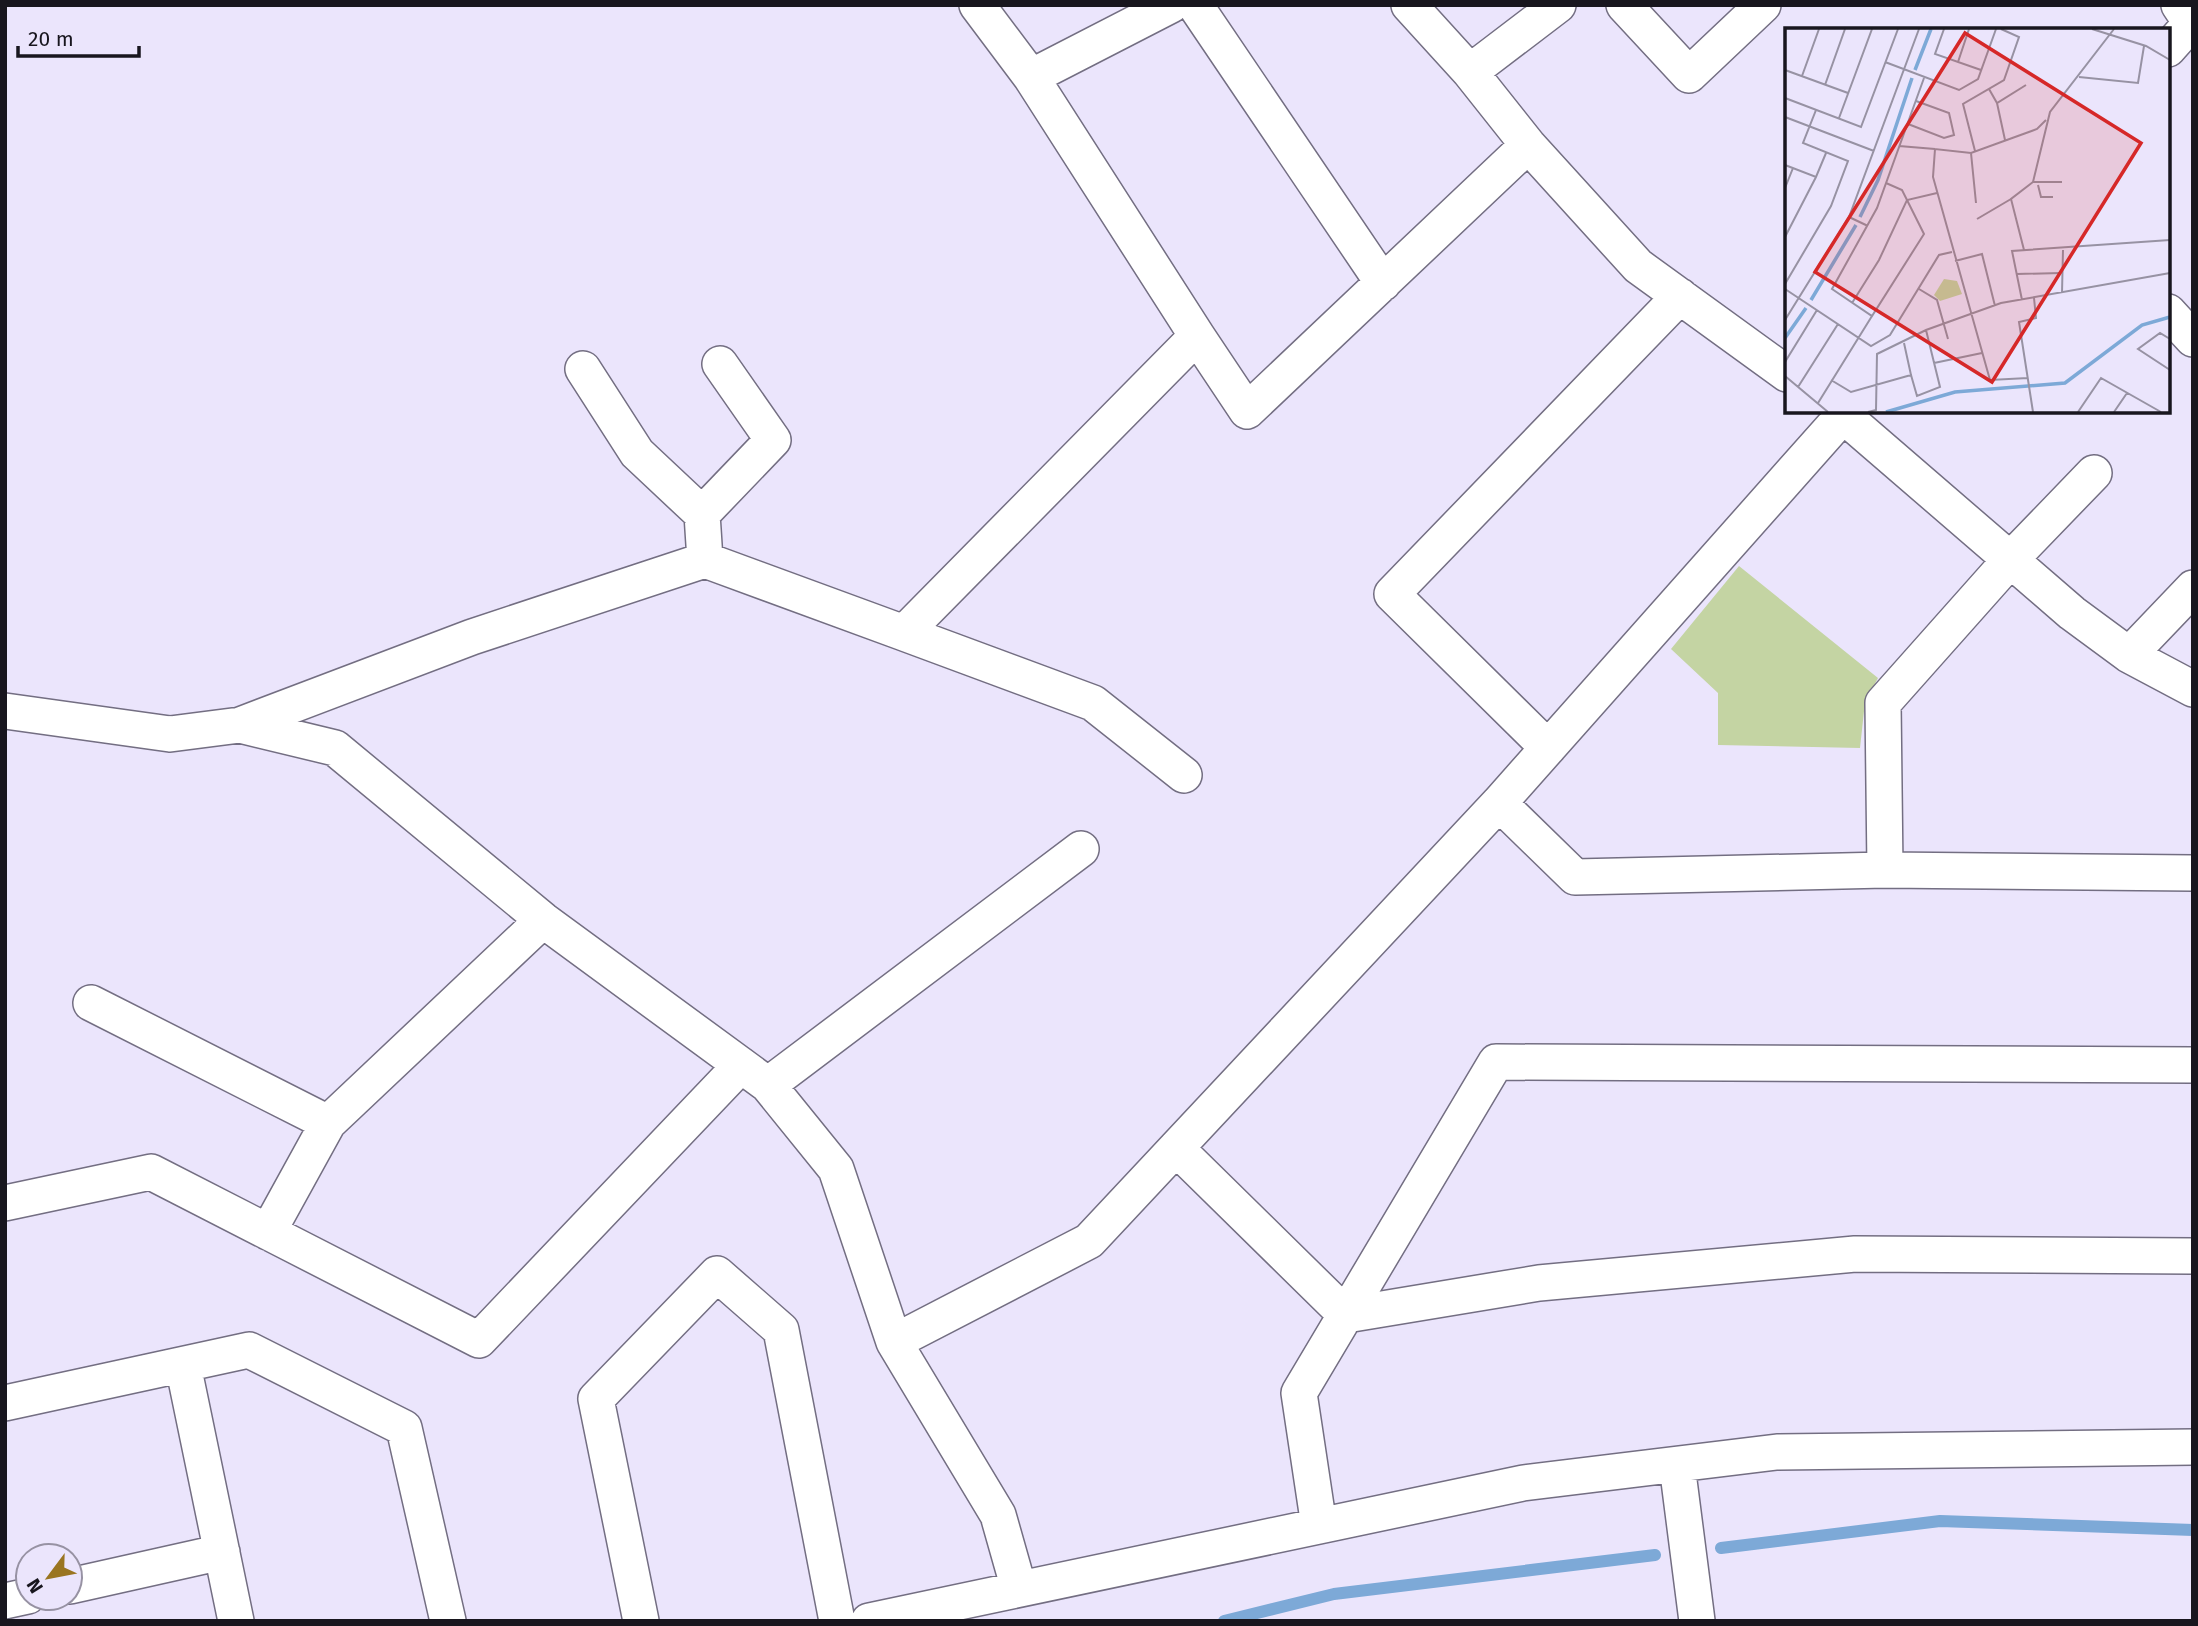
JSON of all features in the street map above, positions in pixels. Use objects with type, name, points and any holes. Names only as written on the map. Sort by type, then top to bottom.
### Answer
[{"type":"street","points":[[977,5],[1031,77],[1247,411],[1528,145]]},
{"type":"street","points":[[1031,77],[1171,5]]},
{"type":"street","points":[[1195,5],[1382,283]]},
{"type":"street","points":[[1409,5],[1470,72],[1528,145],[1638,266],[1785,373]]},
{"type":"street","points":[[1470,72],[1558,5]]},
{"type":"street","points":[[1624,5],[1689,75],[1763,5]]},
{"type":"street","points":[[2170,47],[2191,23],[2179,5]]},
{"type":"street","points":[[1548,748],[1392,594],[1680,296]]},
{"type":"street","points":[[2170,315],[2193,339]]},
{"type":"street","points":[[904,633],[1197,336]]},
{"type":"street","points":[[702,514],[773,440],[720,364]]},
{"type":"street","points":[[583,369],[637,453],[702,514],[705,560]]},
{"type":"street","points":[[894,1342],[1089,1241],[1499,803],[1843,413],[2073,612],[2129,654],[2193,689]]},
{"type":"street","points":[[1885,870],[1883,703],[2011,559],[2094,472]]},
{"type":"street","points":[[5,711],[170,734],[240,725],[472,637],[705,560],[1093,703],[1184,775]]},
{"type":"street","points":[[2129,654],[2193,588]]},
{"type":"street","points":[[240,725],[335,748],[542,920],[754,1075],[836,1169],[894,1342],[998,1515],[1019,1590]]},
{"type":"street","points":[[1499,803],[1575,877],[1885,870],[2193,873]]},
{"type":"street","points":[[5,1203],[151,1172],[480,1340],[754,1075],[1081,849]]},
{"type":"street","points":[[268,1232],[328,1123],[542,920]]},
{"type":"street","points":[[91,1003],[328,1123]]},
{"type":"street","points":[[1319,1526],[1299,1393],[1496,1062],[2193,1065]]},
{"type":"street","points":[[1176,1148],[1346,1315]]},
{"type":"street","points":[[1346,1315],[1539,1283],[1855,1254],[2193,1256]]},
{"type":"street","points":[[641,1621],[596,1399],[717,1274],[781,1330],[837,1621]]},
{"type":"street","points":[[5,1402],[249,1350],[404,1428],[448,1621]]},
{"type":"street","points":[[183,1365],[236,1621]]},
{"type":"street","points":[[869,1621],[1523,1483],[1777,1452],[2193,1447]]},
{"type":"street","points":[[1677,1465],[1697,1621]]},
{"type":"street","points":[[84,1583],[222,1552]]},
{"type":"green space","points":[[1739,566],[1878,678],[1865,702],[1860,748],[1718,745],[1718,693],[1671,649]]},
{"type":"waterway","points":[[1721,1548],[1940,1521],[2193,1530]]},
{"type":"waterway","points":[[1224,1621],[1334,1594],[1655,1555]]}]
